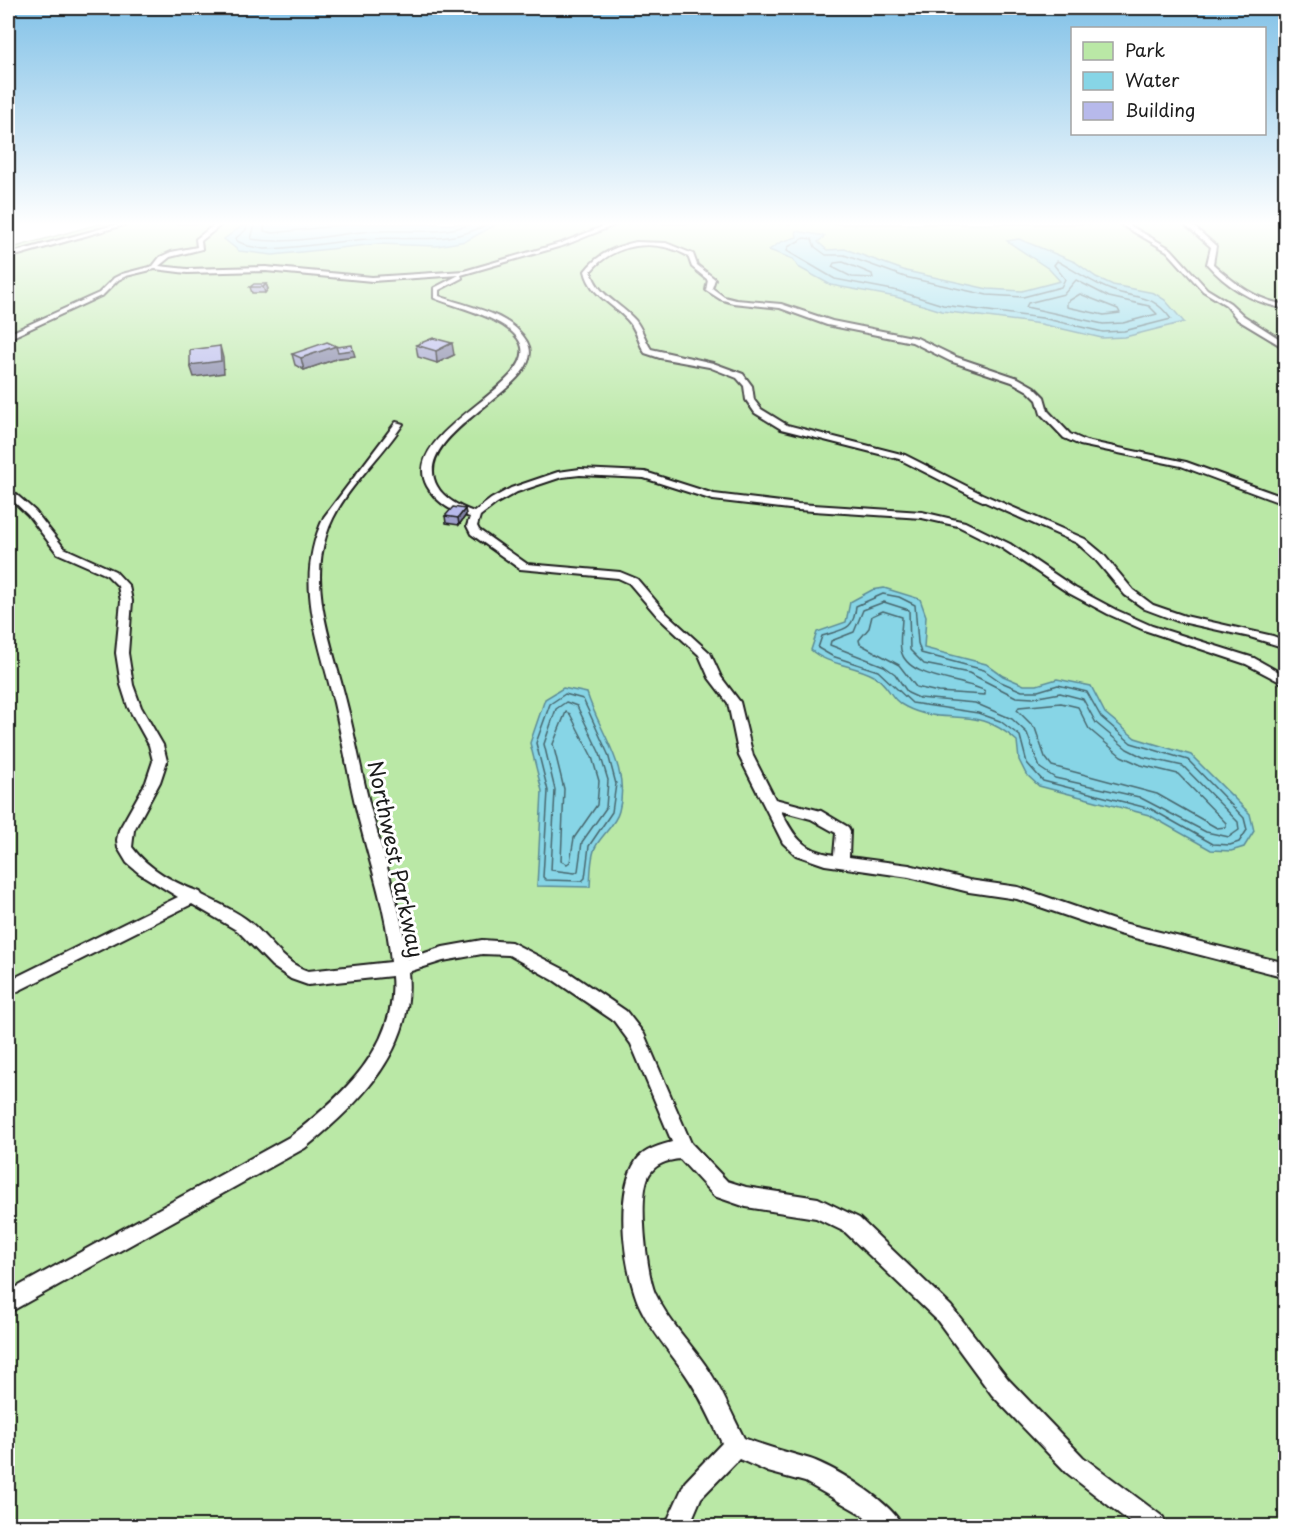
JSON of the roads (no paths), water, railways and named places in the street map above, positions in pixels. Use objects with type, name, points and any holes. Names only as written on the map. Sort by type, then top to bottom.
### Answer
[{"type":"lane","points":[[8,337],[98,296]]},
{"type":"lane","points":[[436,296],[503,323],[524,342],[526,353],[518,374],[464,417],[448,434],[433,457],[428,471],[429,485],[438,495],[453,506],[476,515]]},
{"type":"lane","points":[[603,296],[636,325],[642,344],[648,351],[708,364],[746,380],[751,389],[750,400],[770,420],[805,433],[902,457],[979,496],[1081,541],[1096,551],[1121,587],[1150,608],[1174,616],[1241,629],[1286,645]]},
{"type":"lane","points":[[718,296],[750,304],[781,306],[830,323],[914,340],[953,359],[1005,376],[1031,389],[1041,399],[1044,411],[1067,436],[1083,442],[1183,464],[1286,502]]},
{"type":"lane","points":[[1214,296],[1228,304],[1241,318],[1286,347]]},
{"type":"lane","points":[[1250,296],[1261,303],[1286,308]]},
{"type":"lane","name":"Northwest Parkway","points":[[8,1303],[210,1193],[298,1142],[328,1119],[365,1082],[393,1034],[399,1012],[399,956],[385,886],[360,796],[350,737],[321,624],[315,555],[319,539],[336,508],[399,424]]},
{"type":"lane","points":[[1286,681],[1250,661],[1148,628],[1105,609],[1071,590],[1021,554],[950,521],[912,514],[798,507],[713,497],[645,475],[592,472],[561,474],[531,483],[494,501],[476,515],[472,526],[475,532],[524,567],[620,576],[638,586],[662,615],[704,653],[715,678],[734,702],[746,756],[788,839],[801,851],[825,859],[1018,893],[1119,928],[1286,970]]},
{"type":"lane","points":[[8,492],[28,509],[56,546],[67,554],[109,571],[119,580],[126,595],[122,639],[126,680],[132,702],[154,742],[160,762],[152,783],[123,838],[125,848],[143,869],[157,879],[195,896],[237,921],[281,965],[295,975],[308,978],[399,968],[443,954],[482,946],[511,949],[561,976],[620,1016],[638,1039],[684,1149],[721,1189],[746,1197],[818,1208],[852,1225],[944,1313],[1000,1388],[1075,1465],[1154,1527]]},
{"type":"lane","points":[[771,803],[816,815],[843,831],[842,861]]},
{"type":"lane","points":[[8,989],[195,896]]},
{"type":"lane","points":[[684,1149],[669,1150],[642,1167],[635,1187],[638,1270],[648,1300],[708,1388],[736,1446],[768,1460],[810,1471],[872,1507],[890,1527]]},
{"type":"lane","points":[[677,1527],[693,1490],[736,1446]]},
{"type":"water","points":[[888,296],[1158,296],[1165,300],[1184,322],[1125,337],[1102,338],[1041,324],[942,311]]},
{"type":"water","points":[[884,588],[920,599],[926,616],[924,648],[986,664],[1003,676],[1024,685],[1037,685],[1057,679],[1091,686],[1105,713],[1135,738],[1191,755],[1250,814],[1254,831],[1244,847],[1231,851],[1211,850],[1149,815],[1039,786],[1026,774],[1019,760],[1017,741],[1002,729],[988,722],[974,719],[920,713],[896,700],[883,683],[874,676],[825,659],[811,650],[817,632],[846,622],[850,602],[872,590]]},
{"type":"water","points":[[563,688],[587,693],[612,750],[621,779],[622,795],[619,811],[594,850],[590,887],[537,886],[542,791],[530,743],[545,699]]}]
